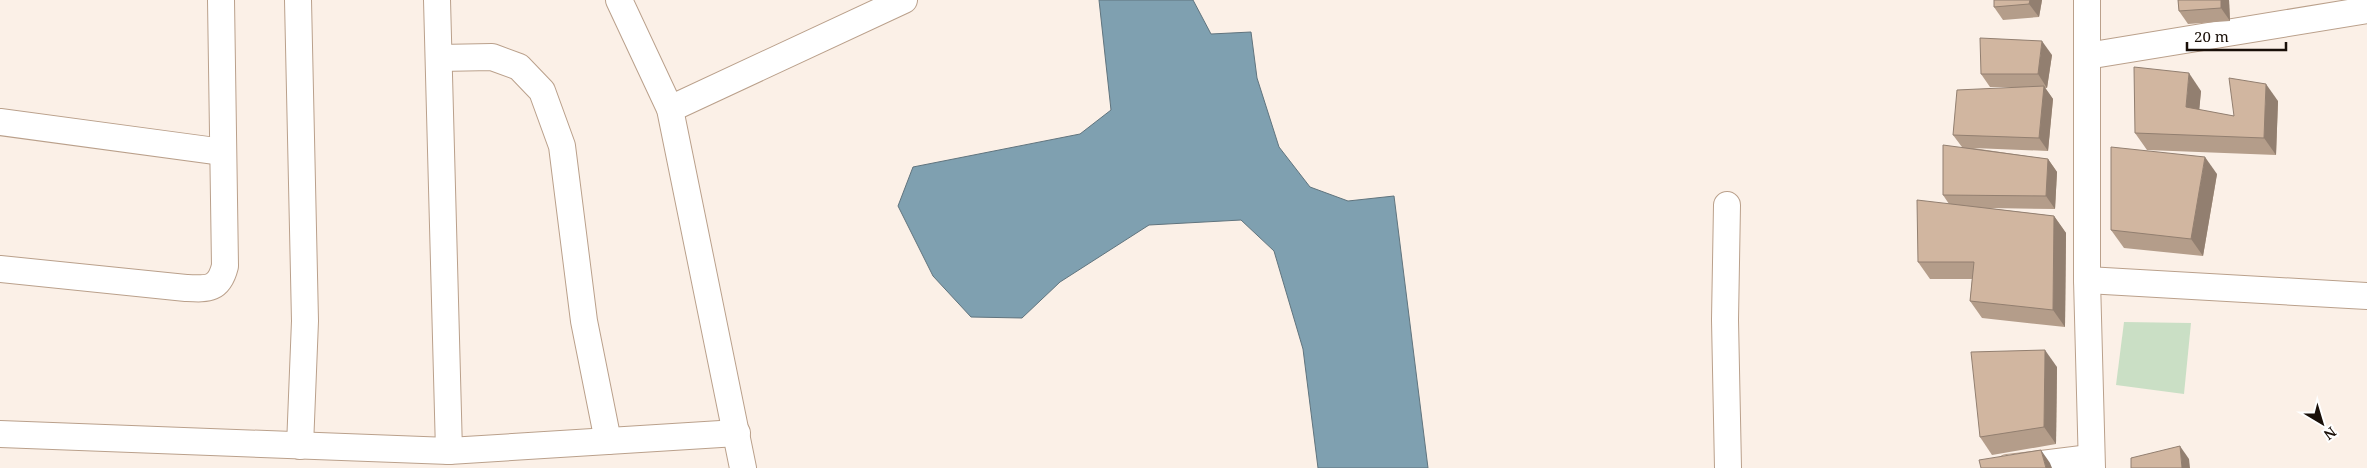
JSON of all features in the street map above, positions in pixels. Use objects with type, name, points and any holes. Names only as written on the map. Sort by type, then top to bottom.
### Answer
[{"type":"street","points":[[0,269],[186,288],[204,289],[216,285],[222,277],[225,266],[221,0]]},
{"type":"street","points":[[298,0],[305,321],[300,446]]},
{"type":"street","points":[[437,0],[449,451]]},
{"type":"street","points":[[620,0],[670,109],[744,468]]},
{"type":"street","points":[[670,109],[904,0]]},
{"type":"street","points":[[2008,468],[2091,463],[2086,280],[2087,0]]},
{"type":"street","points":[[2087,56],[2367,10]]},
{"type":"street","points":[[439,58],[492,57],[519,67],[542,91],[562,146],[584,321],[608,441]]},
{"type":"street","points":[[0,122],[223,152]]},
{"type":"street","points":[[1727,205],[1725,320],[1728,468]]},
{"type":"street","points":[[2086,280],[2367,296]]},
{"type":"street","points":[[0,434],[449,451],[737,433]]},
{"type":"green space","points":[[2124,322],[2191,323],[2184,394],[2116,385]]},
{"type":"water","points":[[1099,0],[1193,0],[1211,34],[1251,32],[1257,78],[1279,147],[1310,187],[1348,201],[1394,196],[1428,468],[1318,468],[1303,349],[1274,251],[1241,220],[1149,225],[1060,282],[1022,318],[971,317],[933,276],[898,206],[913,167],[1080,134],[1111,110]]},
{"type":"building","points":[[1994,0],[2030,0],[2029,4],[1994,7]]},
{"type":"building","points":[[2178,0],[2221,0],[2221,8],[2179,11]]},
{"type":"building","points":[[1980,38],[2042,41],[2038,74],[1981,74]]},
{"type":"building","points":[[2134,67],[2189,73],[2186,107],[2234,116],[2229,78],[2266,84],[2264,138],[2135,133]]},
{"type":"building","points":[[2044,86],[2039,138],[1953,135],[1957,90]]},
{"type":"building","points":[[1943,145],[2048,159],[2046,196],[1943,195]]},
{"type":"building","points":[[2111,147],[2205,157],[2191,239],[2111,230]]},
{"type":"building","points":[[1917,200],[2054,216],[2053,310],[1970,301],[1974,262],[1918,262]]},
{"type":"building","points":[[2045,350],[2044,427],[1980,437],[1971,352]]},
{"type":"building","points":[[2180,446],[2182,468],[2131,468],[2131,458]]},
{"type":"building","points":[[2041,450],[2046,468],[1981,468],[1979,460]]}]
